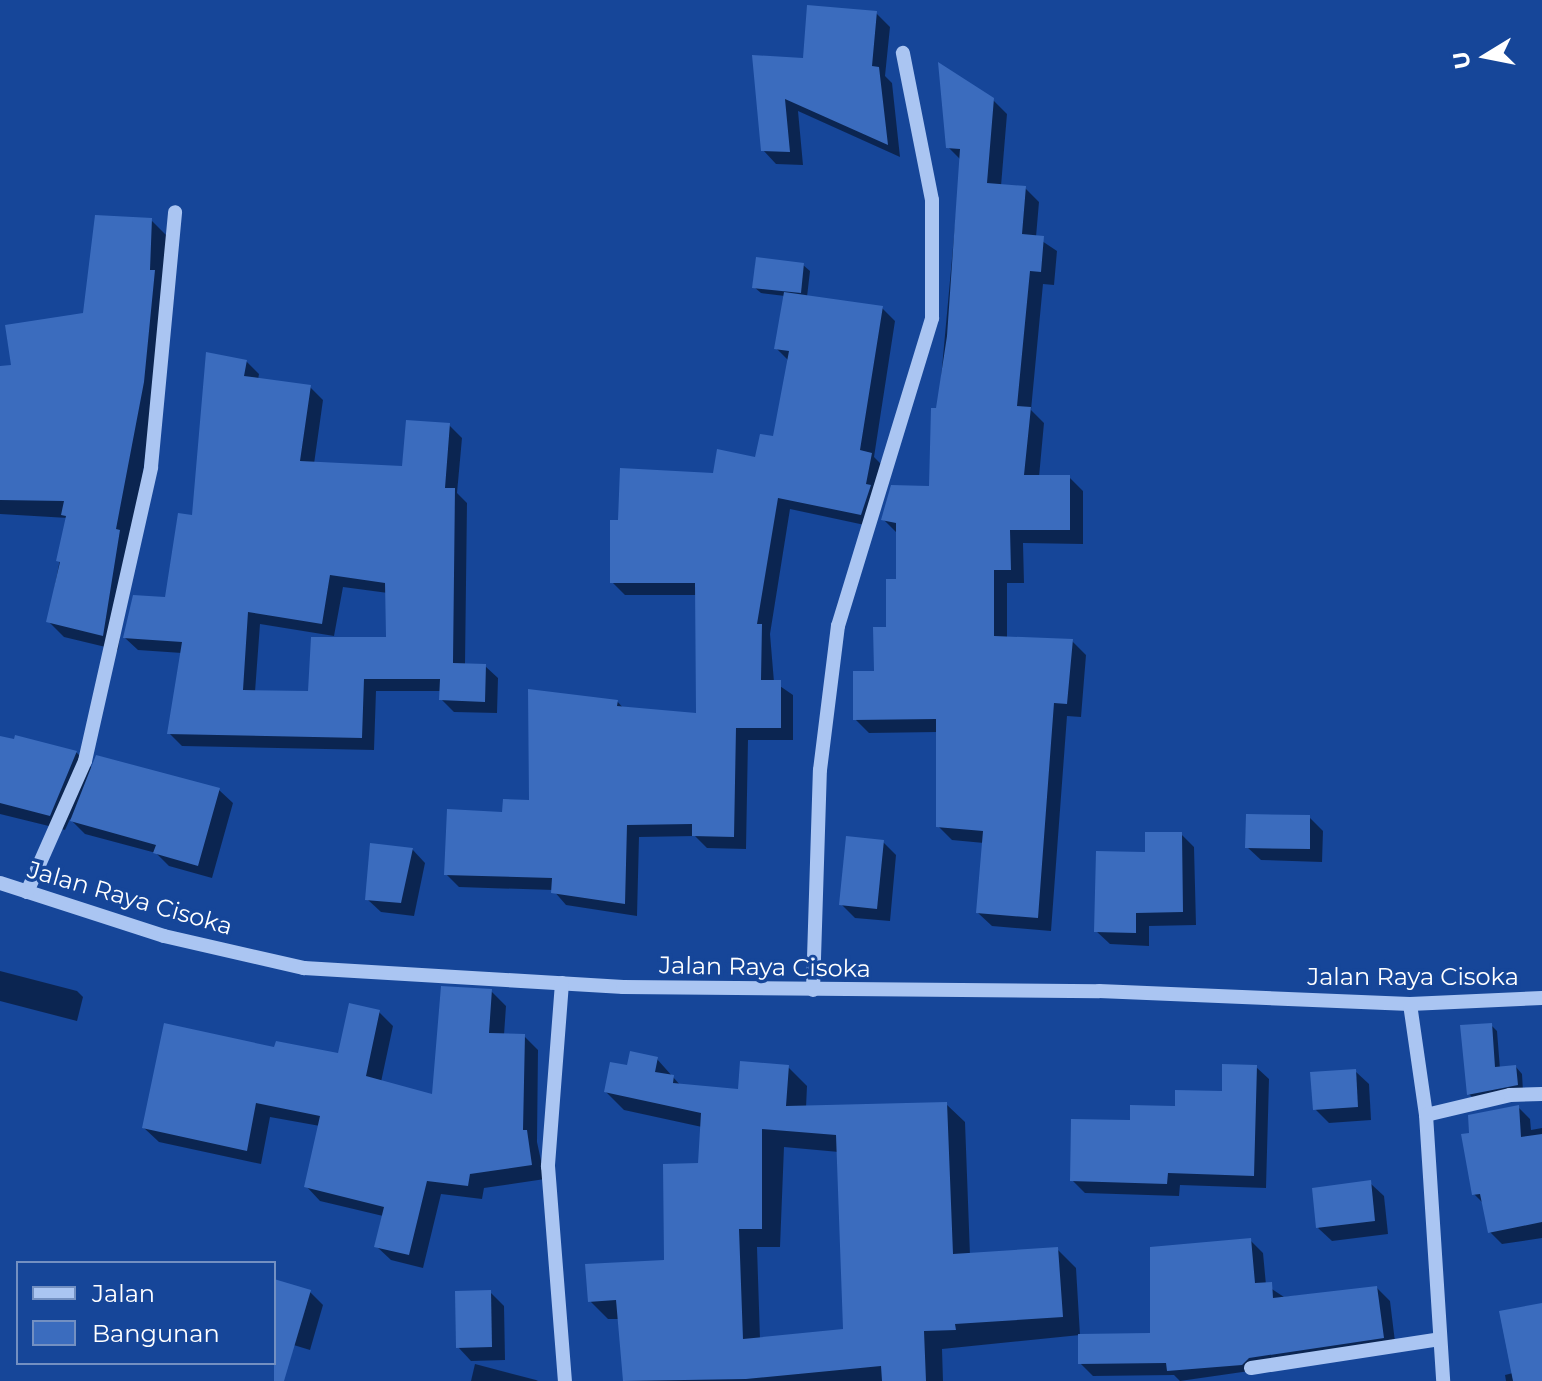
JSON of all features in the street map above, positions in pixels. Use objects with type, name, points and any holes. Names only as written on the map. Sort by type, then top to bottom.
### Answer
[{"type":"street","points":[[813,990],[820,770],[838,626],[932,318],[932,200],[903,53]]},
{"type":"street","points":[[27,892],[85,761],[151,467],[175,212]]},
{"type":"street","name":"Jalan Raya Cisoka","points":[[0,883],[164,936],[304,968],[562,983],[813,990],[1099,991],[1410,1004],[1542,998]]},
{"type":"street","points":[[562,983],[548,1166],[565,1381]]},
{"type":"street","points":[[1410,1004],[1426,1115],[1443,1381]]},
{"type":"street","points":[[1426,1115],[1510,1095],[1542,1094]]},
{"type":"street","points":[[1251,1368],[1440,1339]]},
{"type":"building","points":[[807,5],[877,11],[872,66],[879,67],[888,145],[785,99],[790,152],[761,151],[752,55],[803,58]]},
{"type":"building","points":[[938,62],[994,98],[987,183],[1026,186],[1022,234],[1044,236],[1041,272],[1030,271],[1017,406],[1031,407],[1024,475],[1070,475],[1070,530],[1010,530],[1011,570],[994,570],[994,636],[1073,639],[1067,704],[1054,703],[1038,918],[976,913],[983,831],[936,827],[936,719],[853,720],[853,671],[874,671],[873,627],[886,627],[886,579],[896,579],[896,523],[881,520],[891,485],[929,486],[931,408],[936,408],[947,336],[960,149],[946,148]]},
{"type":"building","points":[[95,215],[152,218],[150,270],[155,270],[144,382],[116,529],[120,530],[103,636],[46,622],[60,562],[56,561],[66,516],[61,515],[64,501],[0,500],[0,366],[11,365],[5,325],[83,313]]},
{"type":"building","points":[[756,257],[804,263],[801,293],[752,288]]},
{"type":"building","points":[[784,292],[883,306],[860,450],[872,453],[866,484],[871,485],[861,515],[778,498],[757,624],[762,624],[761,680],[781,680],[781,728],[736,728],[734,837],[692,836],[692,824],[627,825],[625,904],[551,893],[552,878],[444,875],[447,809],[502,812],[503,799],[529,800],[528,689],[618,700],[617,706],[696,713],[695,583],[610,583],[610,520],[618,520],[620,468],[713,473],[717,449],[755,457],[760,434],[773,436],[789,351],[774,349]]},
{"type":"building","points":[[206,352],[247,360],[244,376],[311,385],[300,461],[402,466],[406,420],[450,423],[445,488],[455,488],[453,663],[486,664],[485,702],[439,700],[440,679],[364,679],[362,738],[167,734],[182,642],[123,638],[133,595],[165,597],[178,513],[192,515]],"holes":[[[330,575],[385,583],[386,637],[311,637],[308,691],[243,690],[248,612],[322,624]]]},
{"type":"building","points":[[15,735],[77,751],[50,816],[0,803],[0,736],[14,739]]},
{"type":"building","points":[[96,755],[220,788],[198,866],[153,853],[156,845],[70,821]]},
{"type":"building","points":[[1246,814],[1310,815],[1310,849],[1245,848]]},
{"type":"building","points":[[1145,832],[1182,832],[1183,912],[1136,913],[1136,933],[1094,932],[1096,851],[1145,852]]},
{"type":"building","points":[[846,836],[884,840],[877,909],[839,905]]},
{"type":"building","points":[[370,843],[413,848],[401,903],[365,900]]},
{"type":"building","points":[[441,986],[492,989],[489,1033],[525,1034],[523,1130],[527,1130],[532,1165],[470,1174],[468,1186],[427,1181],[409,1255],[374,1247],[384,1207],[304,1187],[320,1116],[256,1103],[247,1151],[142,1128],[164,1023],[274,1047],[276,1041],[338,1053],[349,1003],[380,1010],[366,1076],[432,1094]]},
{"type":"building","points":[[1492,1023],[1495,1067],[1516,1065],[1518,1085],[1467,1095],[1460,1025]]},
{"type":"building","points":[[630,1051],[658,1057],[655,1072],[674,1075],[673,1083],[738,1089],[740,1061],[789,1065],[786,1106],[947,1102],[953,1254],[1058,1247],[1063,1317],[955,1324],[956,1330],[924,1331],[926,1381],[882,1381],[881,1366],[746,1379],[623,1381],[616,1300],[588,1302],[585,1264],[664,1260],[663,1164],[698,1163],[701,1113],[604,1092],[610,1062],[627,1065]],"holes":[[[762,1129],[836,1135],[843,1329],[743,1339],[739,1229],[762,1229]]]},
{"type":"building","points":[[1222,1064],[1257,1065],[1254,1176],[1168,1173],[1167,1184],[1070,1181],[1071,1119],[1130,1120],[1130,1105],[1175,1106],[1175,1090],[1222,1091]]},
{"type":"building","points":[[1356,1069],[1358,1107],[1313,1110],[1310,1072]]},
{"type":"building","points":[[1519,1105],[1521,1137],[1542,1134],[1542,1222],[1488,1233],[1480,1194],[1472,1195],[1461,1134],[1469,1133],[1468,1115]]},
{"type":"building","points":[[1371,1180],[1375,1221],[1316,1228],[1312,1188]]},
{"type":"building","points":[[1251,1238],[1255,1283],[1272,1282],[1273,1298],[1377,1286],[1384,1338],[1249,1358],[1242,1365],[1167,1371],[1166,1363],[1078,1364],[1078,1334],[1150,1333],[1150,1247]]},
{"type":"building","points":[[276,1280],[311,1290],[284,1381],[274,1381]]},
{"type":"building","points":[[491,1290],[492,1347],[456,1348],[455,1291]]},
{"type":"building","points":[[1542,1303],[1542,1381],[1513,1381],[1499,1311]]}]
